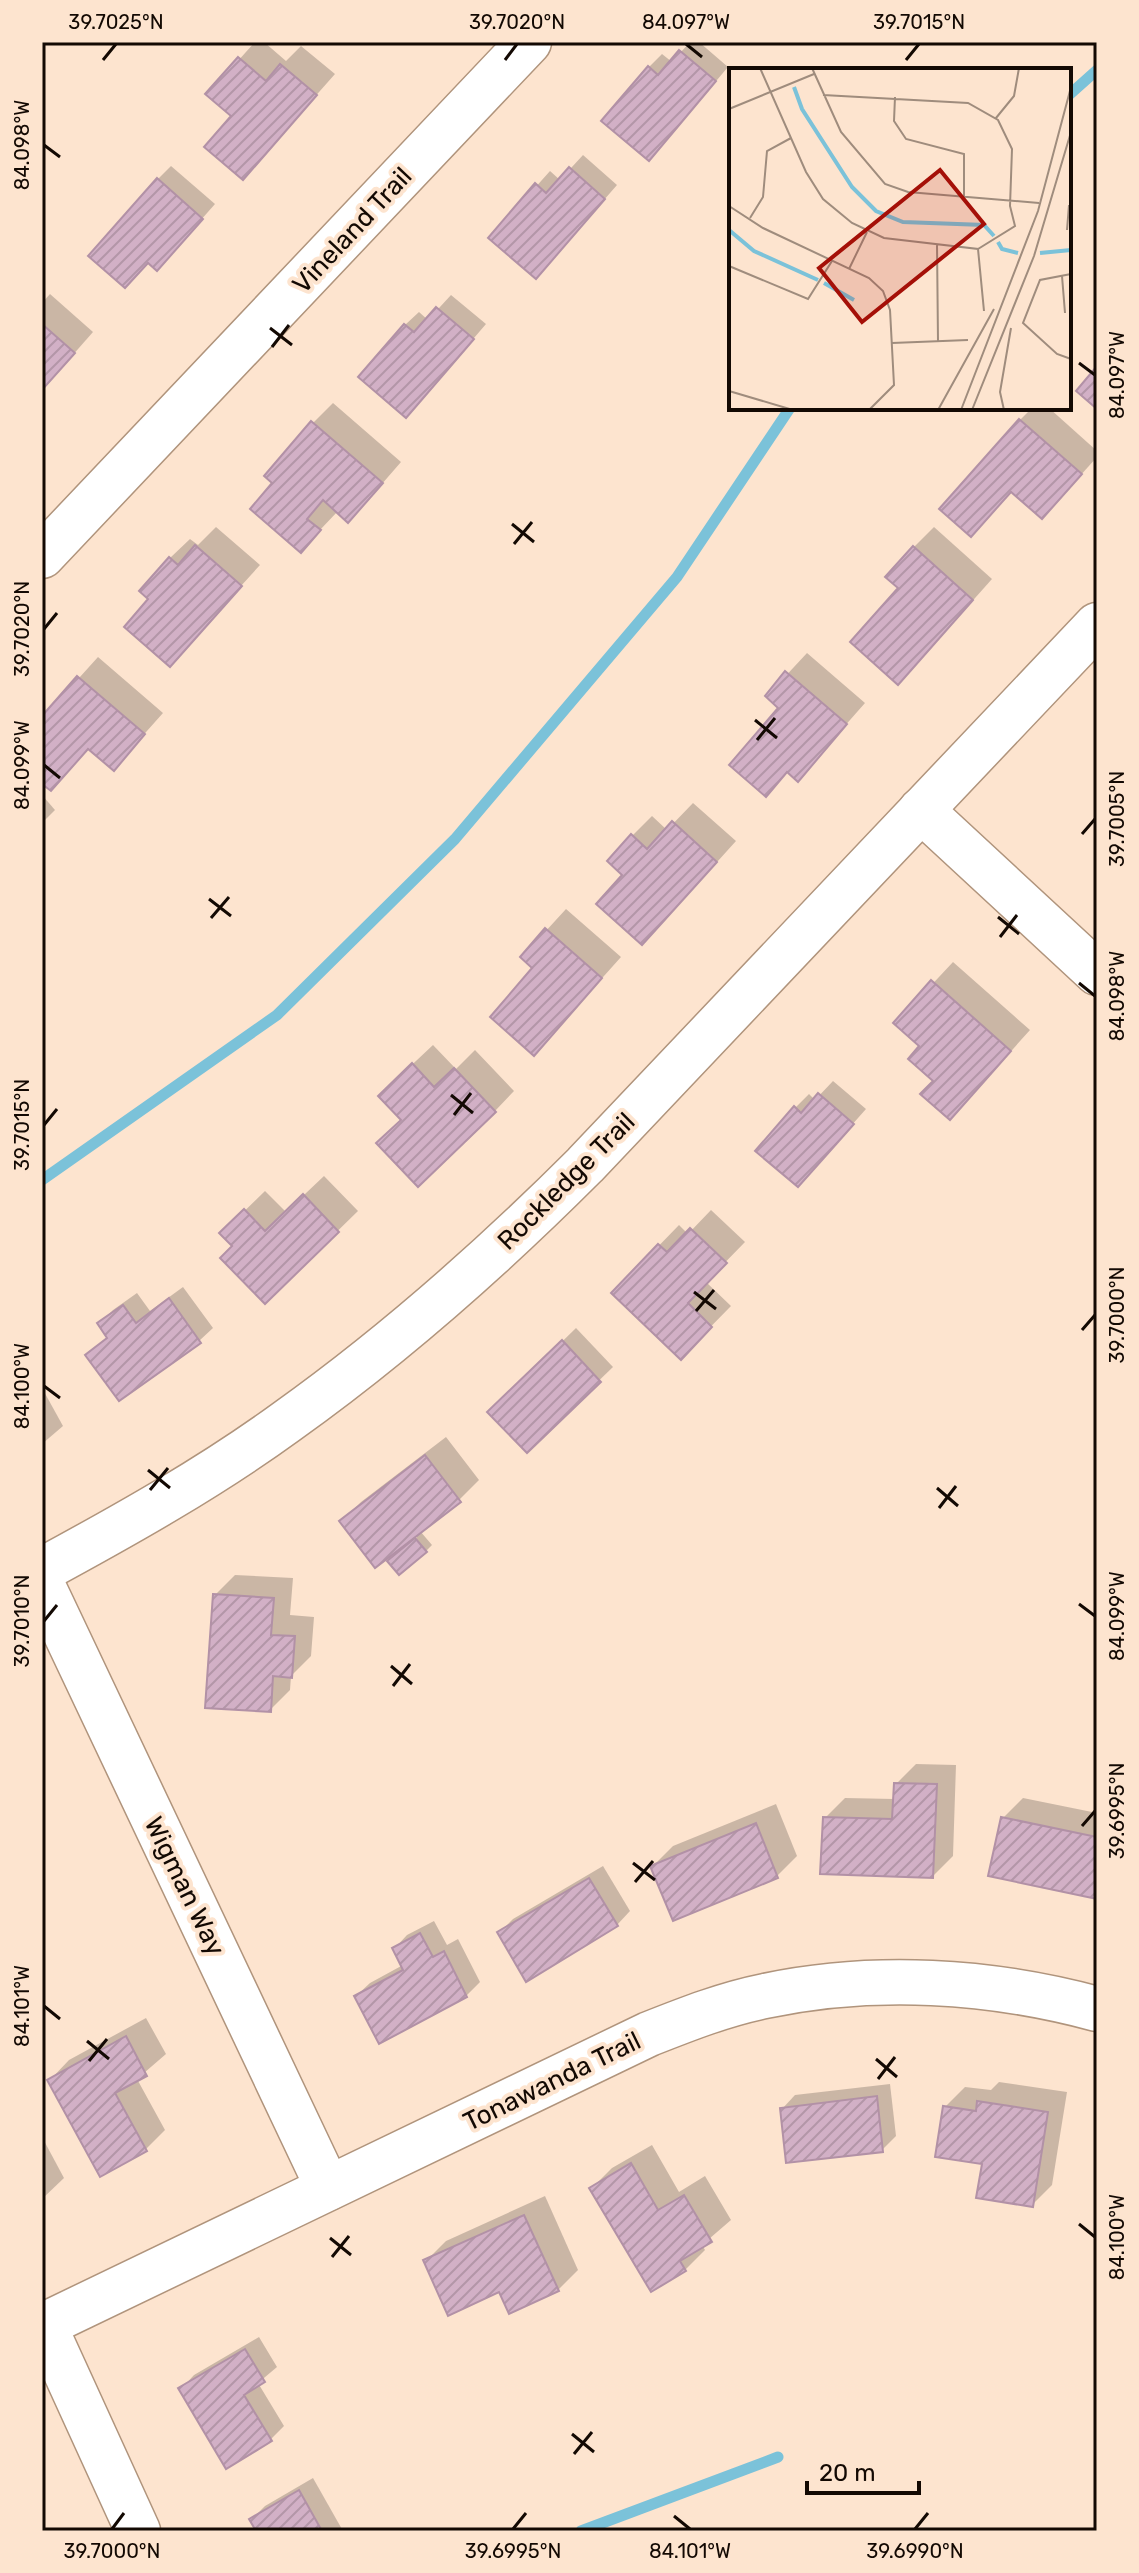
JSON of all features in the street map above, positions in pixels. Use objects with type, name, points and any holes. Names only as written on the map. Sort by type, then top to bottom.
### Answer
[{"type":"street","name":"Vineland Trail","points":[[42,556],[529,42]]},
{"type":"street","name":"Rockledge Trail","points":[[42,1570],[137,1519],[284,1424],[438,1304],[585,1165],[1097,625]]},
{"type":"street","points":[[921,810],[1097,973]]},
{"type":"street","name":"Wigman Way","points":[[42,1584],[328,2188]]},
{"type":"street","name":"Tonawanda Trail","points":[[43,2326],[649,2034],[706,2012],[764,1996],[855,1984],[955,1984],[1048,1996],[1097,2009]]},
{"type":"street","points":[[43,2326],[138,2531]]},
{"type":"building","points":[[679,50],[716,81],[649,161],[601,121],[648,66],[658,75]]},
{"type":"building","points":[[238,57],[266,81],[280,64],[317,95],[243,180],[204,147],[231,116],[205,94]]},
{"type":"building","points":[[569,167],[605,199],[536,279],[488,238],[535,183],[546,193]]},
{"type":"building","points":[[157,178],[203,219],[157,271],[148,263],[125,288],[88,256]]},
{"type":"building","points":[[436,307],[474,339],[406,418],[358,377],[404,324],[414,332]]},
{"type":"building","points":[[42,324],[75,353],[42,390]]},
{"type":"building","points":[[1097,366],[1097,409],[1076,391]]},
{"type":"building","points":[[1019,419],[1082,474],[1042,519],[1011,492],[971,537],[939,509]]},
{"type":"building","points":[[311,421],[383,483],[348,523],[323,500],[307,519],[321,530],[301,553],[250,509],[272,483],[264,476]]},
{"type":"building","points":[[195,545],[242,586],[170,667],[124,627],[148,599],[139,591],[169,557],[178,565]]},
{"type":"building","points":[[913,546],[973,600],[898,685],[850,642],[898,588],[885,577]]},
{"type":"building","points":[[785,671],[847,724],[798,782],[787,772],[766,797],[729,765],[778,708],[765,696]]},
{"type":"building","points":[[77,676],[145,734],[114,771],[88,749],[51,791],[42,784],[42,716]]},
{"type":"building","points":[[672,821],[717,862],[642,945],[596,904],[622,875],[607,861],[631,834],[647,849]]},
{"type":"building","points":[[545,928],[602,978],[534,1056],[490,1017],[532,968],[520,957]]},
{"type":"building","points":[[931,980],[1011,1051],[950,1120],[920,1094],[933,1081],[908,1059],[919,1046],[893,1023]]},
{"type":"building","points":[[412,1063],[434,1087],[454,1068],[496,1112],[418,1187],[376,1143],[401,1120],[378,1096]]},
{"type":"building","points":[[818,1093],[854,1124],[798,1187],[755,1151],[794,1106],[801,1113]]},
{"type":"building","points":[[303,1194],[339,1232],[265,1304],[220,1258],[232,1246],[219,1233],[244,1209],[265,1231]]},
{"type":"building","points":[[690,1228],[727,1263],[688,1303],[712,1327],[681,1360],[611,1293],[658,1244],[667,1252]]},
{"type":"building","points":[[169,1298],[201,1343],[119,1401],[85,1355],[107,1338],[97,1323],[123,1305],[136,1323]]},
{"type":"building","points":[[562,1340],[601,1382],[527,1453],[487,1412]]},
{"type":"building","points":[[425,1455],[461,1502],[375,1568],[339,1521]]},
{"type":"building","points":[[415,1538],[427,1552],[399,1575],[387,1561]]},
{"type":"building","points":[[213,1594],[274,1598],[271,1635],[295,1636],[292,1678],[273,1676],[271,1712],[205,1708]]},
{"type":"building","points":[[894,1783],[937,1784],[933,1878],[820,1874],[823,1817],[892,1819]]},
{"type":"building","points":[[1001,1817],[1097,1837],[1097,1899],[988,1876]]},
{"type":"building","points":[[756,1823],[778,1878],[673,1921],[650,1866]]},
{"type":"building","points":[[589,1878],[618,1926],[526,1982],[497,1932]]},
{"type":"building","points":[[420,1933],[433,1957],[444,1951],[467,1997],[379,2044],[354,1996],[403,1970],[392,1948]]},
{"type":"building","points":[[126,2036],[147,2076],[115,2093],[147,2151],[100,2177],[47,2080]]},
{"type":"building","points":[[877,2096],[883,2152],[786,2163],[780,2108]]},
{"type":"building","points":[[977,2101],[1048,2112],[1033,2207],[976,2198],[982,2164],[935,2157],[943,2106],[976,2111]]},
{"type":"building","points":[[631,2163],[658,2210],[684,2195],[712,2242],[680,2261],[686,2271],[651,2292],[589,2188]]},
{"type":"building","points":[[524,2215],[559,2291],[509,2314],[499,2292],[448,2316],[423,2260]]},
{"type":"building","points":[[245,2349],[265,2382],[244,2395],[272,2441],[226,2469],[178,2388]]},
{"type":"building","points":[[299,2490],[322,2531],[256,2531],[249,2519]]},
{"type":"waterway","points":[[1071,93],[1097,70]]},
{"type":"waterway","points":[[42,1180],[277,1015],[455,839],[677,577],[789,410]]},
{"type":"waterway","points":[[581,2531],[778,2457]]}]
